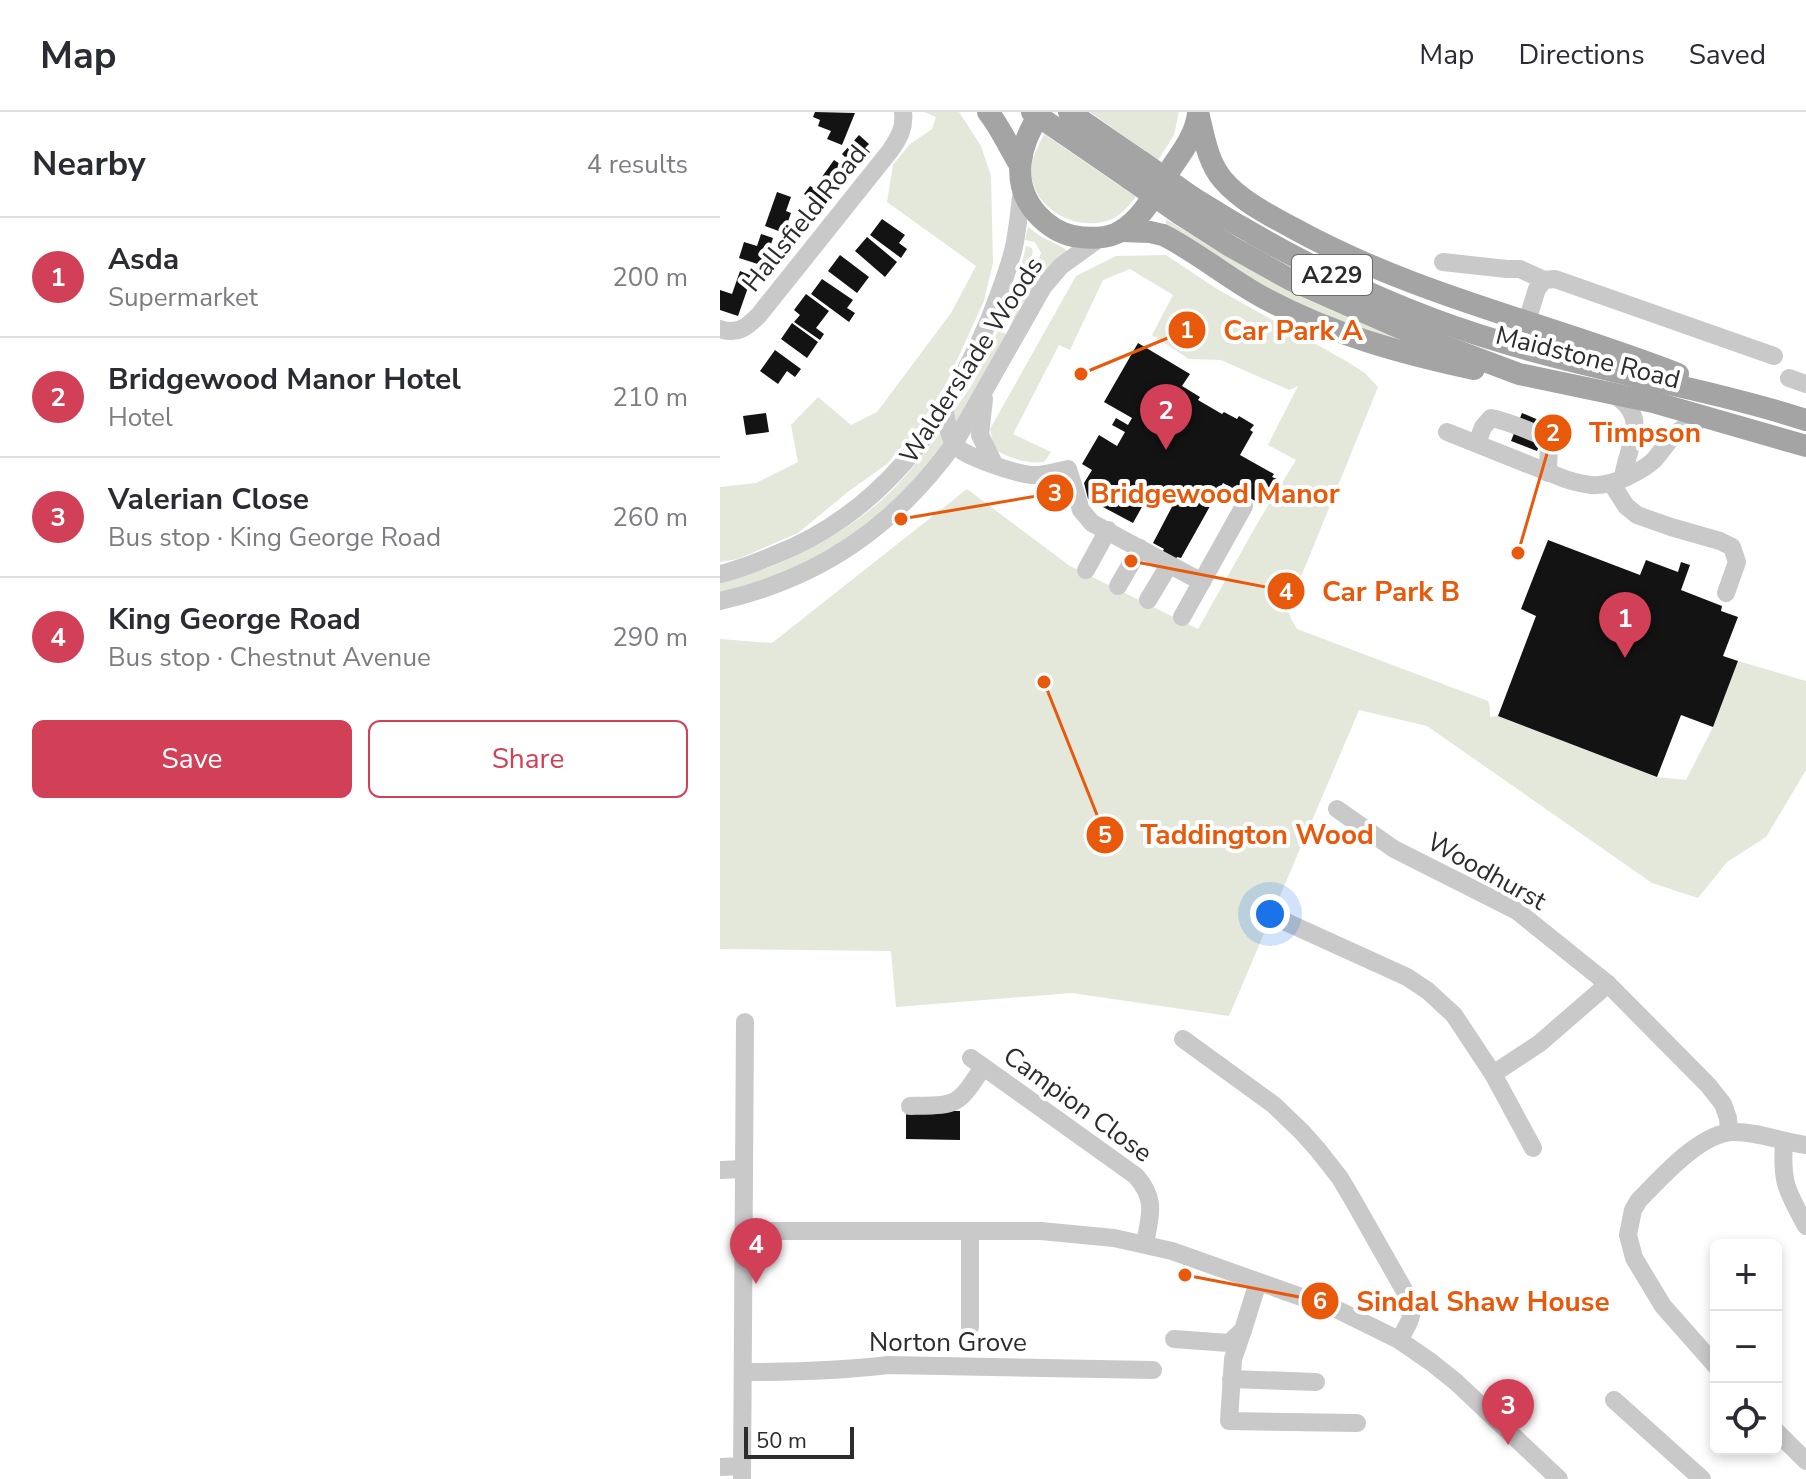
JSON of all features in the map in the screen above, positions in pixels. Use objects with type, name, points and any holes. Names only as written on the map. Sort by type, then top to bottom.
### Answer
[{"type":"main road","points":[[988,112],[1020,165]]},
{"type":"main road","name":"Maidstone Road","points":[[1032,112],[1069,120],[1186,205],[1230,246],[1291,280],[1423,338],[1519,374],[1610,392],[1806,446]]},
{"type":"main road","points":[[1041,112],[1025,140],[1020,165],[1022,190],[1034,211],[1055,229],[1075,236],[1150,232],[1163,235],[1264,298],[1343,335],[1499,375],[1519,374]]},
{"type":"main road","points":[[1111,234],[1139,215],[1193,134],[1198,112]]},
{"type":"main road","points":[[1198,112],[1207,150],[1229,186],[1251,203],[1320,243],[1459,299],[1529,313],[1746,401]]},
{"type":"main road","name":"A229","points":[[1186,205],[1241,228],[1370,294],[1480,336],[1543,354],[1746,401],[1806,420]]},
{"type":"street","points":[[903,115],[924,121]]},
{"type":"street","name":"Hallsfield Road","points":[[720,329],[740,331],[759,315],[890,151],[900,137],[903,115]]},
{"type":"street","name":"Walderslade Woods","points":[[720,574],[812,538],[847,516],[903,466],[944,408],[969,363],[1001,290],[1015,241],[1022,190]]},
{"type":"street","name":"Walderslade Woods","points":[[720,601],[804,574],[875,529],[912,496],[954,444],[1052,275],[1073,256],[1111,234]]},
{"type":"street","points":[[1443,262],[1520,269],[1544,280]]},
{"type":"street","name":"Maidstone Road","points":[[1529,313],[1537,289],[1544,280],[1555,279],[1749,357],[1774,356]]},
{"type":"street","points":[[984,392],[980,435],[994,464]]},
{"type":"street","points":[[1610,392],[1626,404],[1634,421],[1633,442],[1618,481],[1626,506],[1637,515],[1732,547],[1737,562],[1726,593]]},
{"type":"street","points":[[944,408],[954,444],[971,456],[1029,475],[1068,469],[1081,510],[1092,523],[1202,582]]},
{"type":"street","points":[[1447,432],[1581,484],[1618,481],[1640,471],[1675,435],[1691,423],[1708,417]]},
{"type":"street","points":[[1477,443],[1483,427],[1491,418],[1549,439],[1548,473]]},
{"type":"street","points":[[1182,617],[1244,506]]},
{"type":"street","points":[[1086,570],[1108,530]]},
{"type":"street","points":[[1118,586],[1140,548]]},
{"type":"street","points":[[1148,600],[1169,565]]},
{"type":"street","name":"Woodhurst","points":[[1337,809],[1394,849],[1517,911],[1608,984],[1708,1085],[1723,1104],[1729,1132]]},
{"type":"street","points":[[1286,922],[1407,977],[1428,991],[1454,1015],[1493,1074],[1533,1148]]},
{"type":"street","points":[[1493,1074],[1540,1043],[1608,984]]},
{"type":"street","points":[[720,1467],[742,1472],[745,1022]]},
{"type":"street","points":[[1183,1039],[1274,1105],[1329,1163],[1361,1212],[1412,1304],[1413,1313],[1399,1340]]},
{"type":"street","name":"Campion Close","points":[[910,1106],[955,1103],[963,1096],[977,1062],[1143,1183],[1150,1197],[1145,1244]]},
{"type":"street","points":[[1710,1359],[1663,1306],[1634,1258],[1628,1235],[1633,1210],[1639,1200],[1703,1142],[1729,1132],[1806,1145]]},
{"type":"street","points":[[1784,1142],[1784,1179],[1806,1226]]},
{"type":"street","points":[[720,1170],[743,1169]]},
{"type":"street","points":[[744,1231],[1041,1231],[1082,1234],[1176,1252],[1338,1310],[1399,1340],[1456,1382],[1559,1479]]},
{"type":"street","points":[[970,1231],[970,1327]]},
{"type":"street","points":[[1258,1282],[1233,1359],[1229,1421],[1357,1423]]},
{"type":"street","points":[[1174,1339],[1229,1343],[1243,1330]]},
{"type":"street","name":"Norton Grove","points":[[743,1372],[819,1371],[888,1365],[1153,1370]]},
{"type":"street","points":[[1231,1379],[1316,1382]]},
{"type":"street","points":[[1614,1400],[1702,1479]]},
{"type":"street","points":[[1782,1437],[1806,1461]]},
{"type":"shaded area","points":[[924,112],[959,112],[981,146],[991,176],[993,263],[984,301],[946,384],[919,426],[887,464],[798,533],[738,559],[720,562],[720,487],[756,483],[798,462],[791,425],[818,397],[851,425],[877,412],[951,313],[976,266],[887,202],[893,165],[910,144],[932,129],[936,117]]},
{"type":"shaded area","points":[[1090,112],[1179,112],[1174,135],[1158,160]]},
{"type":"shaded area","points":[[1044,134],[1136,197],[1107,221],[1079,222],[1053,211],[1043,202],[1032,177],[1033,159]]},
{"type":"shaded area","points":[[1166,219],[1231,259],[1399,337],[1397,343],[1348,329],[1260,285],[1166,228]]},
{"type":"shaded area","points":[[1028,227],[1066,251],[1009,329],[1041,253],[1035,242],[1025,240]]},
{"type":"shaded area","points":[[1026,246],[1032,248],[1030,266],[1002,326],[1007,336],[955,427],[953,412],[974,381],[997,332]]},
{"type":"shaded area","points":[[1166,255],[1217,289],[1346,361],[1365,373],[1378,387],[1288,609],[1297,629],[1488,701],[1490,717],[1498,716],[1657,777],[1686,780],[1713,727],[1738,661],[1806,681],[1806,770],[1766,837],[1727,862],[1698,898],[1652,883],[1427,726],[1359,710],[1229,1016],[1072,993],[896,1007],[891,951],[720,949],[720,639],[772,643],[967,489],[1070,566],[1198,629],[1296,460],[1268,445],[1298,386],[1289,390],[1221,360],[1189,359],[1152,335],[1173,295],[1130,269],[1103,280],[1070,350],[1059,345],[1013,434],[1051,452],[1044,462],[1018,460],[995,450],[990,429],[1076,276],[1116,256]]},
{"type":"shaded area","points":[[943,429],[945,445],[891,505],[853,534],[781,574],[720,593],[720,582],[779,563],[851,524],[896,486]]},
{"type":"building","points":[[815,112],[855,113],[842,145],[827,139],[831,131],[818,126],[820,120],[813,117]]},
{"type":"building","points":[[859,135],[869,144],[865,148],[870,152],[854,171],[842,154]]},
{"type":"building","points":[[834,160],[852,172],[842,185],[834,179],[828,189],[833,193],[823,208],[804,194],[810,186],[814,188]]},
{"type":"building","points":[[777,192],[791,197],[786,211],[791,213],[784,233],[765,226]]},
{"type":"building","points":[[882,219],[905,235],[899,243],[907,249],[901,258],[870,235]]},
{"type":"building","points":[[761,234],[773,238],[764,266],[739,258],[744,242],[757,246]]},
{"type":"building","points":[[867,237],[897,262],[885,277],[855,251]]},
{"type":"building","points":[[840,255],[869,277],[857,293],[828,271]]},
{"type":"building","points":[[740,271],[752,276],[738,316],[720,310],[720,290],[732,294]]},
{"type":"building","points":[[822,279],[853,300],[847,308],[855,313],[849,322],[811,294]]},
{"type":"building","points":[[806,294],[829,311],[816,328],[824,334],[820,340],[794,322],[800,315],[794,310]]},
{"type":"building","points":[[792,323],[818,342],[807,358],[781,339]]},
{"type":"building","points":[[1138,343],[1190,374],[1182,386],[1200,397],[1198,400],[1222,414],[1224,412],[1237,419],[1239,416],[1254,425],[1240,455],[1274,474],[1272,477],[1277,479],[1269,493],[1264,490],[1257,502],[1223,483],[1181,558],[1177,557],[1174,563],[1161,555],[1164,549],[1153,543],[1175,501],[1152,489],[1133,523],[1088,499],[1084,483],[1092,470],[1082,464],[1099,435],[1117,446],[1125,432],[1112,425],[1116,418],[1128,425],[1132,418],[1104,402]]},
{"type":"building","points":[[775,350],[801,369],[795,377],[787,371],[778,384],[760,371]]},
{"type":"building","points":[[766,413],[769,432],[746,435],[743,416]]},
{"type":"building","points":[[1522,413],[1548,424],[1537,451],[1511,441]]},
{"type":"building","points":[[1548,540],[1640,575],[1646,560],[1678,572],[1681,562],[1690,565],[1681,590],[1722,606],[1721,611],[1738,617],[1723,656],[1738,661],[1713,727],[1681,715],[1657,777],[1498,716],[1536,616],[1521,609]]},
{"type":"building","points":[[906,1111],[960,1111],[960,1140],[906,1139]]},
{"type":"place","name":"Car Park A","points":[[1081,374]]},
{"type":"place","name":"Bridgewood Manor Hotel","points":[[1166,450]]},
{"type":"place","name":"Bridgewood Manor","points":[[901,519]]},
{"type":"place","name":"Timpson","points":[[1518,553]]},
{"type":"place","name":"Car Park B","points":[[1131,561]]},
{"type":"place","name":"Asda","points":[[1625,658]]},
{"type":"place","name":"Taddington Wood","points":[[1044,682]]},
{"type":"place","name":"Sindal Shaw House","points":[[1185,1275]]},
{"type":"place","name":"King George Road","points":[[756,1284]]},
{"type":"place","name":"Valerian Close","points":[[1508,1445]]}]
